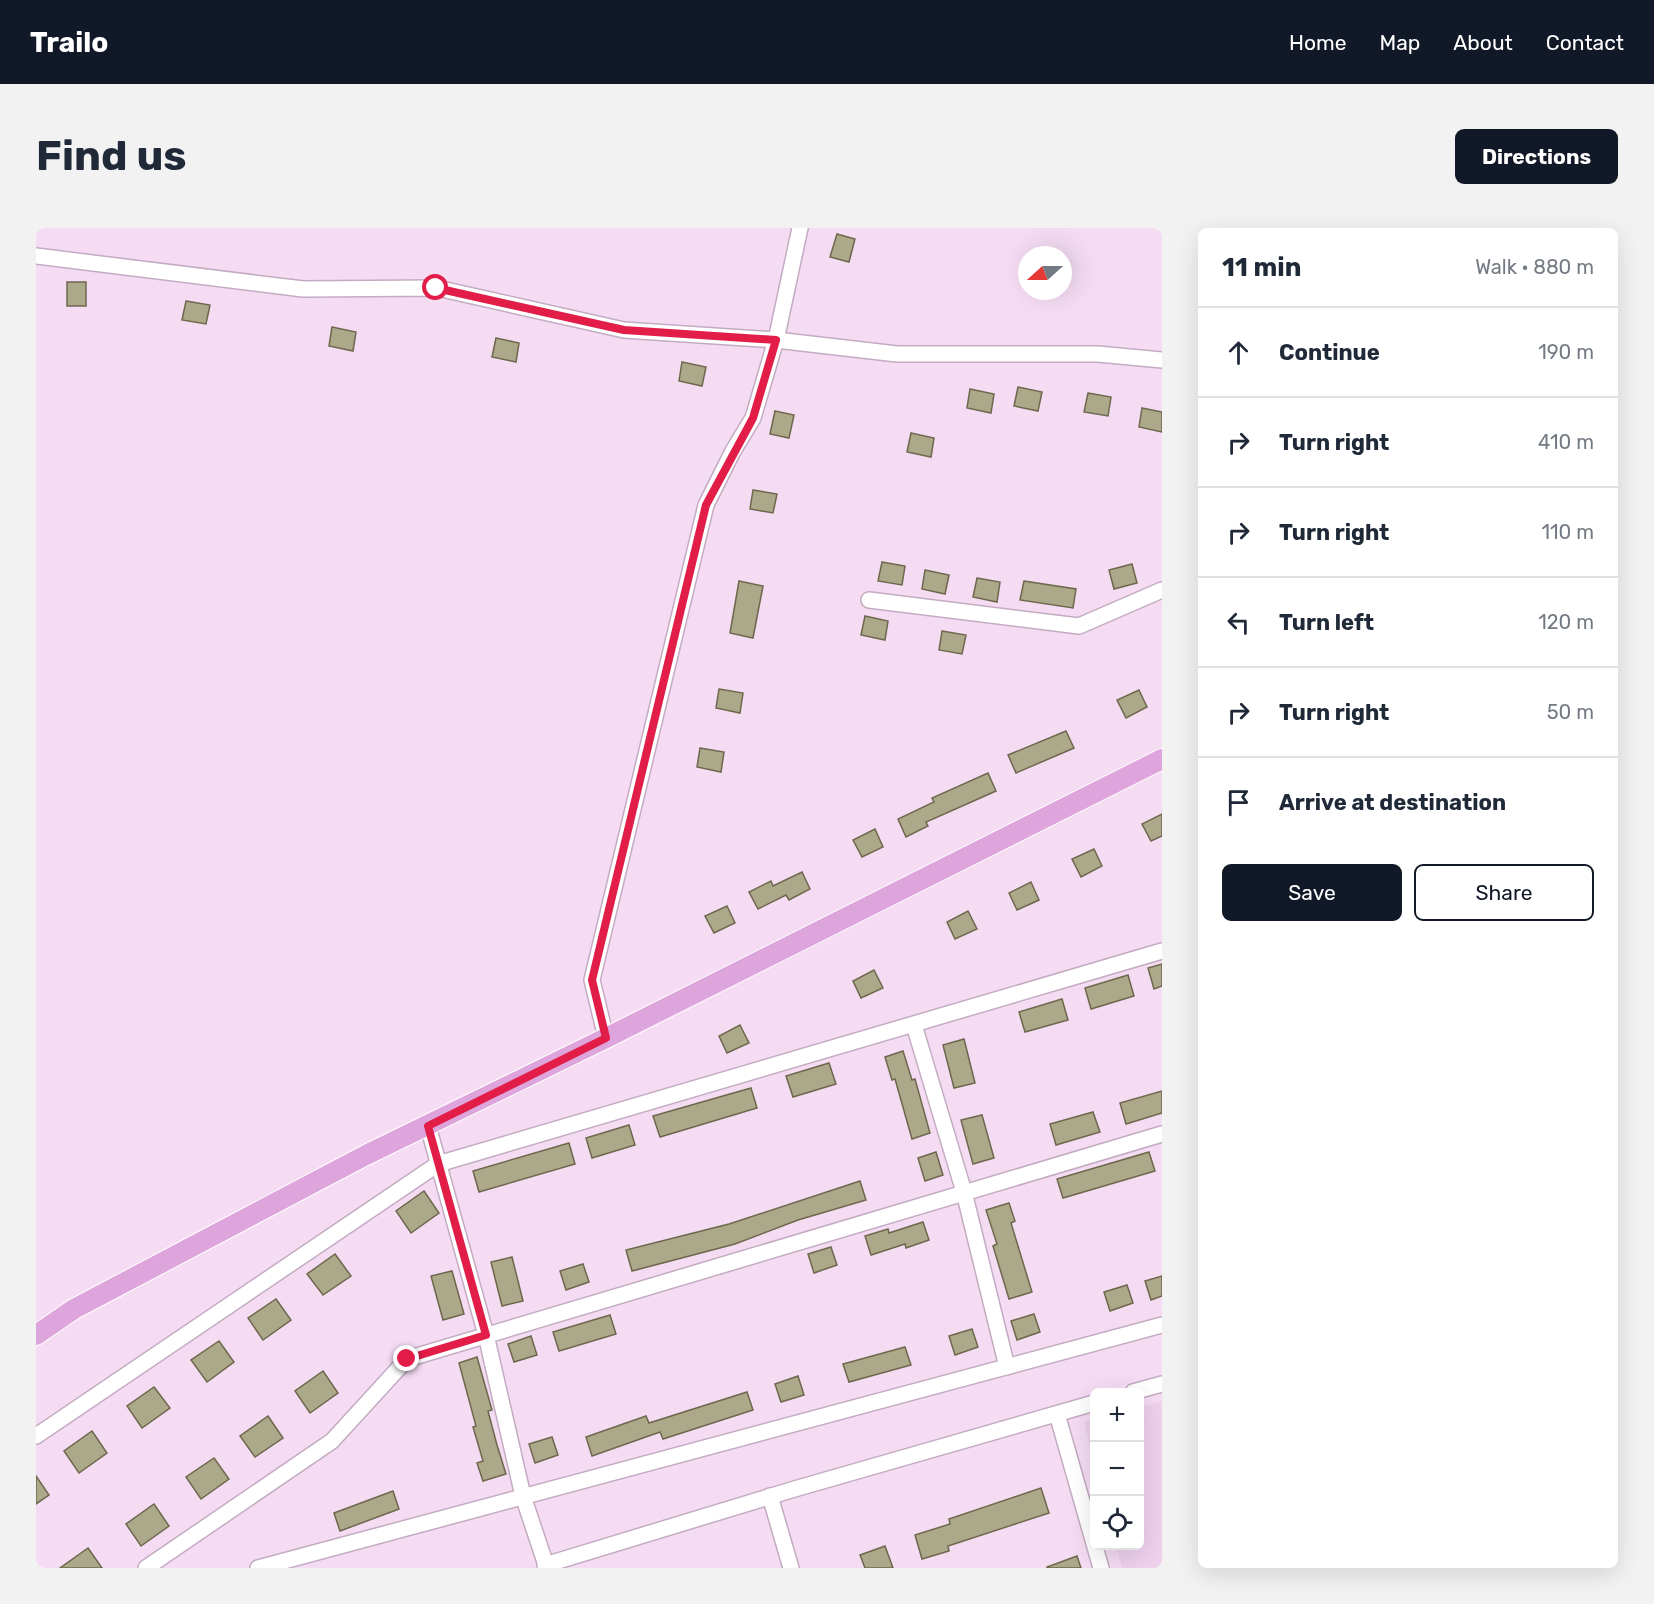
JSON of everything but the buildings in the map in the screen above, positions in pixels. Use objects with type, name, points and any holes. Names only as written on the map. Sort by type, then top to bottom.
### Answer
[{"type":"main road","points":[[36,1335],[75,1309],[366,1155],[606,1038],[1162,759]]},
{"type":"street","points":[[606,1038],[592,980],[706,505],[753,418],[776,340],[800,228]]},
{"type":"street","points":[[36,256],[303,289],[436,288],[624,330],[776,340],[897,354],[1098,354],[1162,360]]},
{"type":"street","points":[[869,600],[1079,626],[1162,590]]},
{"type":"street","points":[[36,1436],[438,1164],[1162,951]]},
{"type":"street","points":[[914,1025],[964,1192],[1007,1367]]},
{"type":"street","points":[[428,1126],[486,1335],[523,1496],[546,1566],[770,1496],[1090,1404]]},
{"type":"street","points":[[146,1568],[332,1441],[407,1359],[1162,1134]]},
{"type":"street","points":[[258,1568],[1162,1325]]},
{"type":"street","points":[[1144,1389],[1162,1384]]},
{"type":"street","points":[[1057,1414],[1101,1568]]},
{"type":"street","points":[[770,1496],[791,1568]]},
{"type":"shaded area","points":[[1162,1401],[1162,1568],[1122,1568],[1117,1550],[1144,1550],[1144,1406]]},
{"type":"shaded area","points":[[1090,1421],[1090,1446],[1084,1422]]},
{"type":"route","points":[[407,1359],[486,1335],[428,1126],[606,1038],[592,980],[706,505],[733,451],[753,418],[776,340],[624,330],[436,288]]}]
